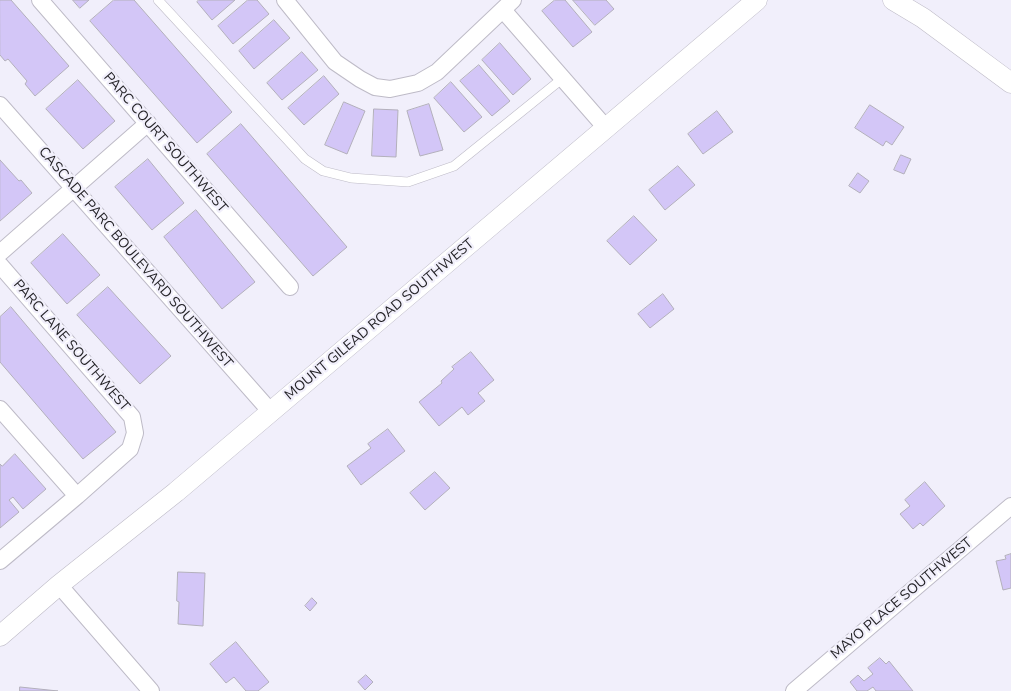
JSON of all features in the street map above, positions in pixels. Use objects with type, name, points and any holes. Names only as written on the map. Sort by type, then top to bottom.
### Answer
[{"type":"street","name":"PARC COURT SOUTHWEST","points":[[40,0],[290,286]]},
{"type":"street","points":[[284,0],[335,62],[374,87],[390,89],[418,83],[437,72],[508,5],[563,78],[606,128]]},
{"type":"street","name":"MOUNT GILEAD ROAD SOUTHWEST","points":[[0,636],[59,585],[176,492],[757,0]]},
{"type":"street","points":[[894,0],[922,18],[1011,83]]},
{"type":"street","name":"CASCADE PARC BOULEVARD SOUTHWEST","points":[[0,104],[271,412]]},
{"type":"street","points":[[0,253],[148,123]]},
{"type":"street","name":"PARC LANE SOUTHWEST","points":[[0,265],[132,417],[135,433],[130,449],[0,561]]},
{"type":"street","points":[[0,409],[77,496]]},
{"type":"street","name":"MAYO PLACE SOUTHWEST","points":[[794,691],[1011,506]]},
{"type":"street","points":[[59,585],[151,691]]},
{"type":"lane","points":[[158,0],[305,160],[323,171],[351,178],[408,182],[454,166],[563,78]]},
{"type":"building","points":[[0,0],[11,0],[69,66],[35,96],[25,84],[27,81],[8,59],[5,61],[0,55]]},
{"type":"building","points":[[73,0],[89,0],[80,8]]},
{"type":"building","points":[[114,0],[134,0],[232,112],[197,143],[90,21]]},
{"type":"building","points":[[199,0],[235,0],[212,20],[197,2]]},
{"type":"building","points":[[248,0],[257,0],[269,14],[233,44],[218,26]]},
{"type":"building","points":[[555,0],[565,0],[592,32],[573,47],[542,11]]},
{"type":"building","points":[[573,0],[606,0],[614,9],[595,25]]},
{"type":"building","points":[[274,20],[290,38],[254,69],[239,51]]},
{"type":"building","points":[[500,43],[531,79],[513,95],[482,60]]},
{"type":"building","points":[[302,52],[318,70],[282,100],[267,83]]},
{"type":"building","points":[[479,65],[510,101],[492,116],[460,81]]},
{"type":"building","points":[[324,76],[339,94],[304,125],[288,108]]},
{"type":"building","points":[[78,80],[115,121],[83,149],[46,109]]},
{"type":"building","points":[[451,82],[482,117],[464,132],[434,98]]},
{"type":"building","points":[[344,102],[365,111],[347,154],[325,145]]},
{"type":"building","points":[[429,104],[443,150],[420,156],[407,111]]},
{"type":"building","points":[[870,105],[904,127],[892,145],[886,141],[883,146],[855,128]]},
{"type":"building","points":[[374,109],[398,110],[396,157],[372,156]]},
{"type":"building","points":[[717,111],[733,132],[703,154],[688,134]]},
{"type":"building","points":[[241,124],[347,247],[313,276],[207,154]]},
{"type":"building","points":[[901,155],[911,159],[904,174],[894,170]]},
{"type":"building","points":[[148,159],[184,203],[152,230],[115,187]]},
{"type":"building","points":[[0,160],[32,193],[0,221]]},
{"type":"building","points":[[678,166],[695,185],[665,210],[649,190]]},
{"type":"building","points":[[858,173],[869,181],[860,193],[849,186]]},
{"type":"building","points":[[196,210],[255,282],[222,309],[164,237]]},
{"type":"building","points":[[634,216],[657,240],[630,265],[607,241]]},
{"type":"building","points":[[63,234],[100,275],[67,304],[31,263]]},
{"type":"building","points":[[108,287],[171,356],[140,384],[77,315]]},
{"type":"building","points":[[663,294],[674,309],[650,328],[638,314]]},
{"type":"building","points":[[11,307],[116,432],[83,459],[0,362],[0,317]]},
{"type":"building","points":[[471,352],[494,380],[478,393],[485,401],[468,415],[462,407],[439,426],[419,402],[442,383],[441,381],[454,369],[452,367]]},
{"type":"building","points":[[388,429],[405,451],[361,485],[347,466],[371,448],[368,444]]},
{"type":"building","points":[[15,454],[46,489],[23,509],[13,497],[9,500],[19,512],[0,528],[0,464],[2,466]]},
{"type":"building","points":[[435,472],[450,488],[425,510],[410,493]]},
{"type":"building","points":[[925,482],[945,506],[923,526],[920,523],[913,529],[900,514],[910,506],[905,500]]},
{"type":"building","points":[[1011,554],[1011,588],[1003,590],[996,561],[1006,559],[1005,556]]},
{"type":"building","points":[[178,572],[205,573],[203,626],[178,624]]},
{"type":"building","points":[[312,598],[317,603],[310,611],[305,606]]},
{"type":"building","points":[[236,642],[269,682],[258,691],[246,691],[234,677],[226,683],[210,664]]},
{"type":"building","points":[[880,658],[886,664],[889,661],[913,691],[876,691],[873,687],[867,691],[857,691],[850,682],[858,675],[864,681],[873,674],[868,668]]},
{"type":"building","points":[[366,675],[373,682],[365,690],[358,682]]},
{"type":"building","points":[[20,687],[58,691],[20,691]]}]
